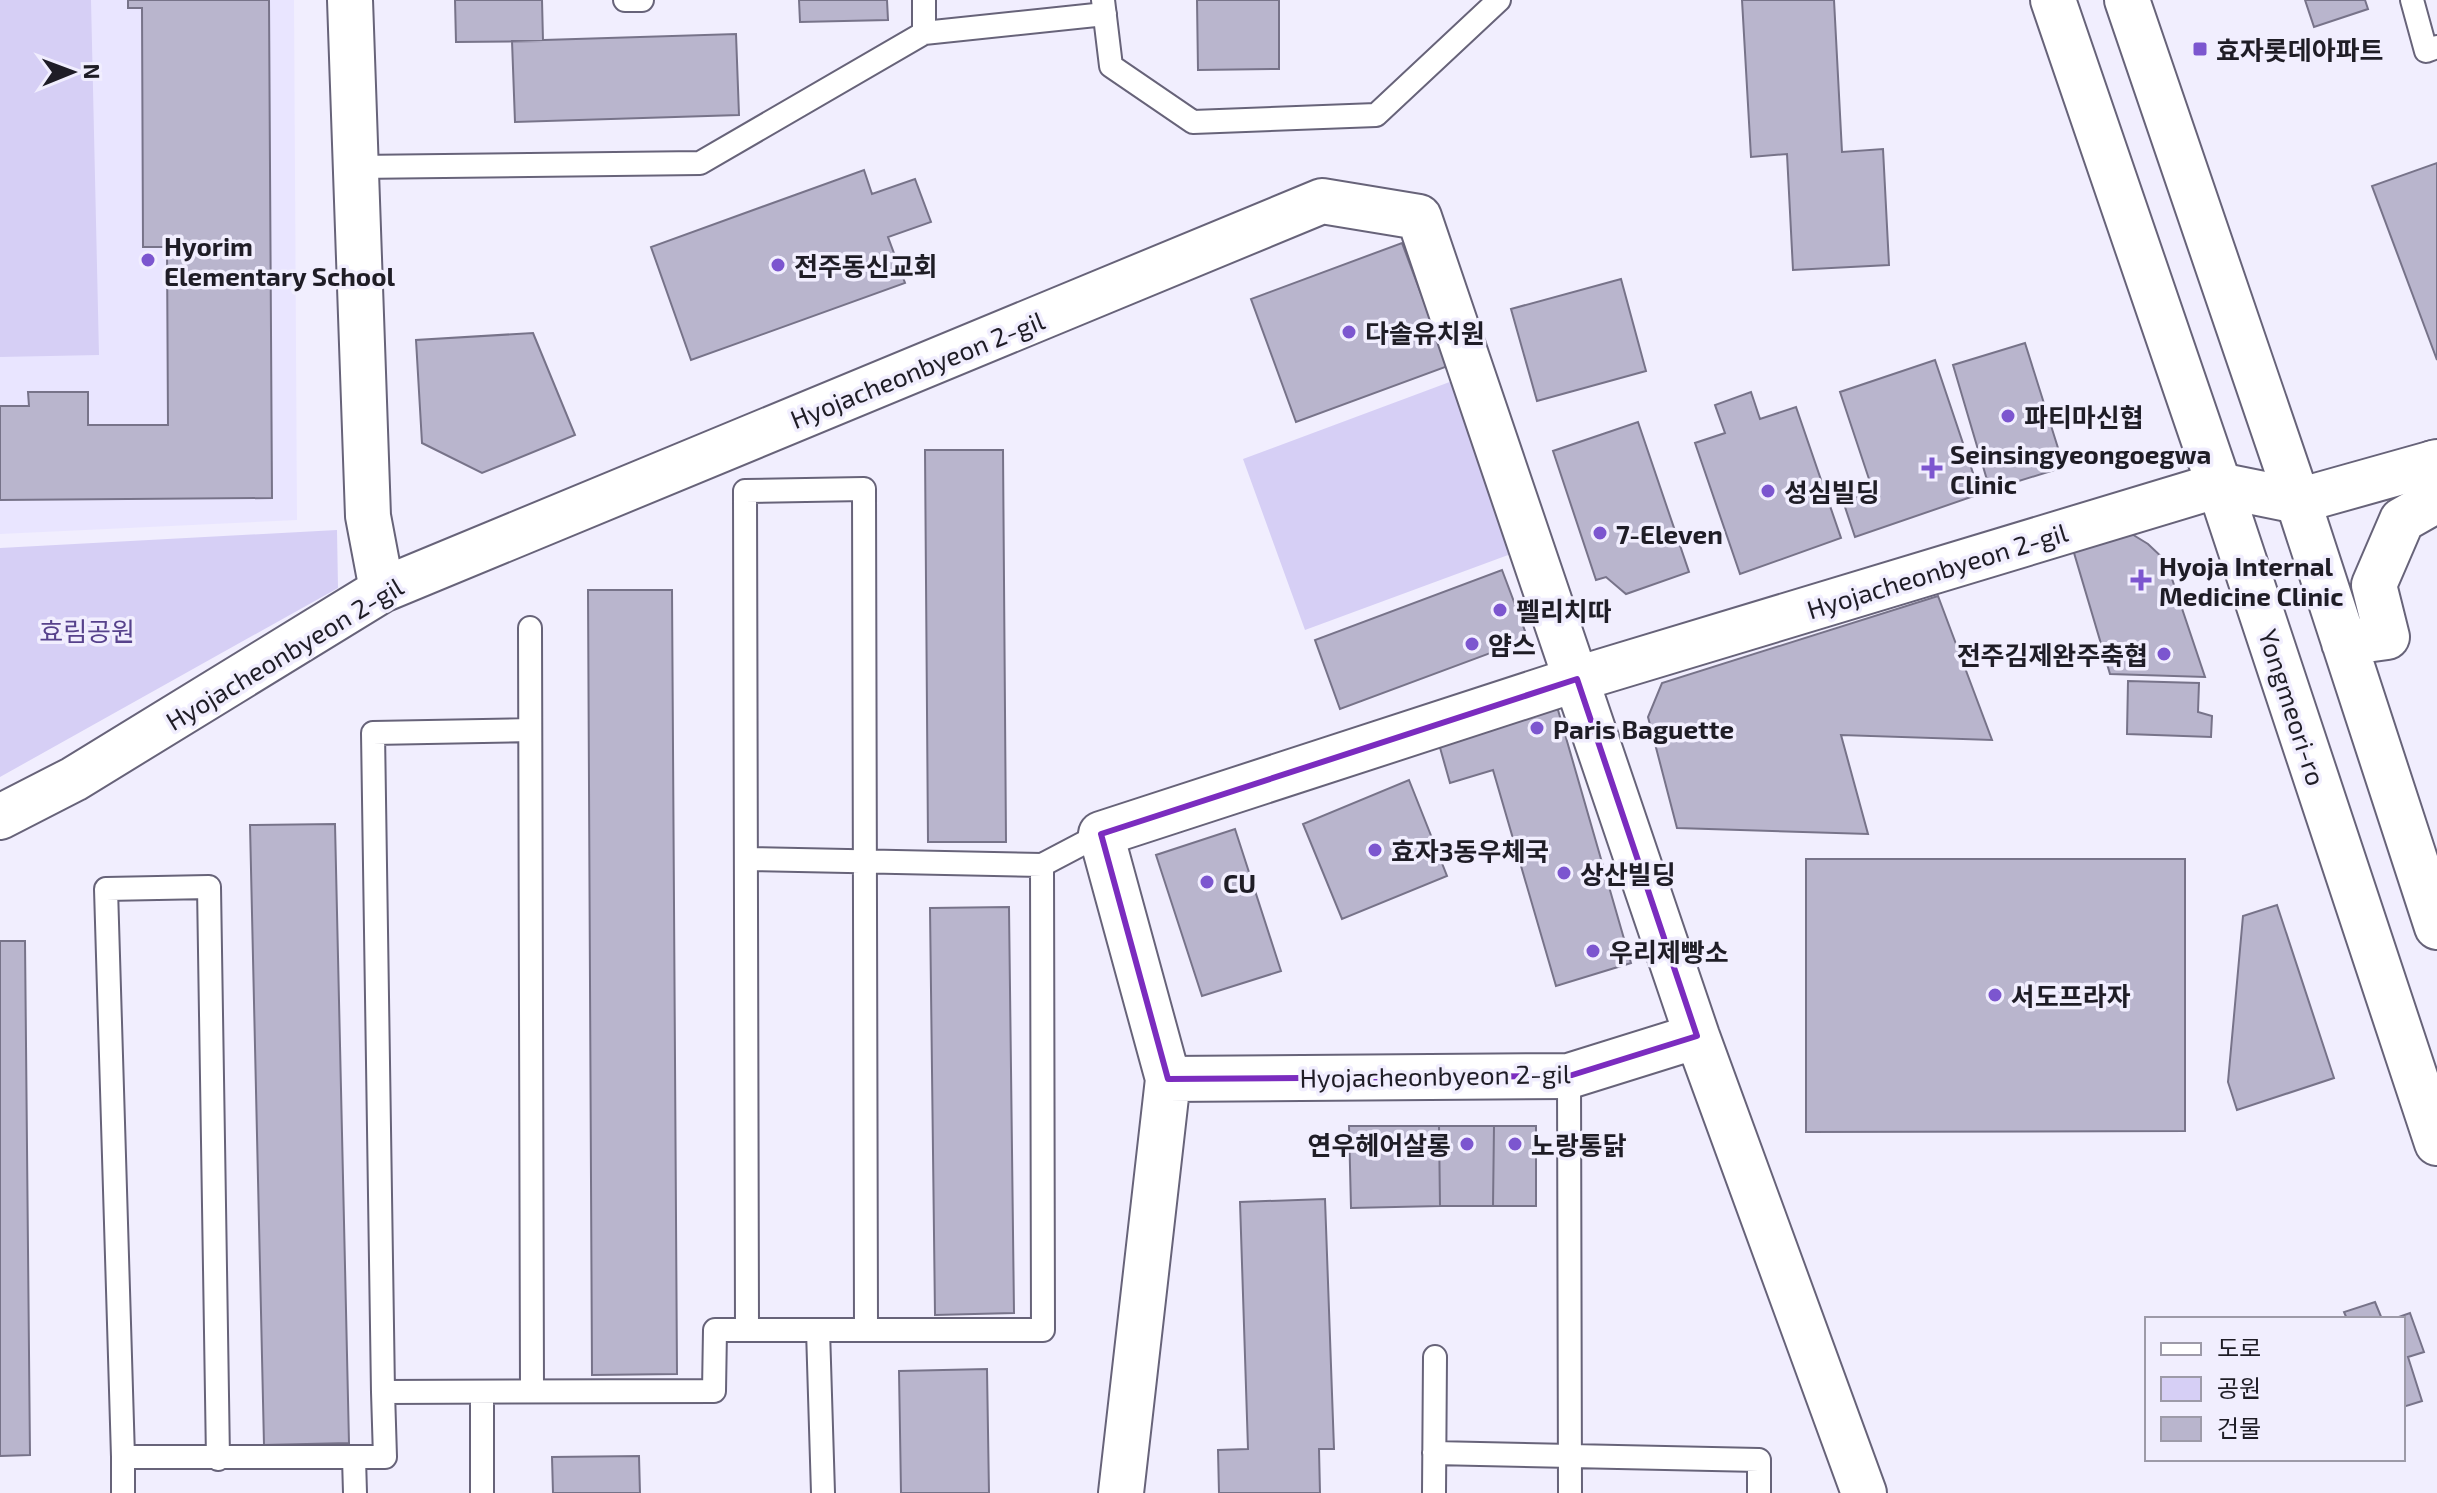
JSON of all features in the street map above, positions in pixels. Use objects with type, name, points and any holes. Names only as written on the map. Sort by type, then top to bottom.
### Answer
[{"type":"street","points":[[350,0],[368,516],[382,590]]},
{"type":"street","name":"Yongmeori-ro","points":[[2053,0],[2219,485],[2437,1143]]},
{"type":"street","points":[[2127,0],[2298,501],[2437,927]]},
{"type":"street","name":"Hyojacheonbyeon 2-gil","points":[[0,817],[74,779],[382,590],[1322,201],[1419,217],[1697,1036],[1859,1478]]},
{"type":"street","points":[[2298,501],[2436,477]]},
{"type":"street","points":[[2344,643],[2387,637],[2374,585],[2402,520],[2436,477]]},
{"type":"street","name":"Hyojacheonbyeon 2-gil","points":[[1101,834],[1577,679],[2219,485],[2298,501]]},
{"type":"street","points":[[1101,834],[1168,1079],[1121,1493]]},
{"type":"street","name":"Hyojacheonbyeon 2-gil","points":[[1168,1079],[1569,1076],[1697,1036]]},
{"type":"lane","points":[[625,0],[642,0]]},
{"type":"lane","points":[[924,0],[924,33]]},
{"type":"lane","points":[[356,167],[700,163],[924,33],[1104,7],[1111,66],[1193,122],[1376,115],[1499,0]]},
{"type":"lane","points":[[2412,0],[2426,51],[2437,47]]},
{"type":"lane","points":[[747,1330],[745,491],[864,489],[866,1330]]},
{"type":"lane","points":[[530,628],[532,1391]]},
{"type":"lane","points":[[123,1457],[385,1457],[373,733],[530,730]]},
{"type":"lane","points":[[746,859],[1042,865],[1101,834]]},
{"type":"lane","points":[[383,1392],[714,1391],[715,1330],[1043,1330],[1042,865]]},
{"type":"lane","points":[[123,1493],[106,889],[209,887],[218,1459]]},
{"type":"lane","points":[[1569,1076],[1570,1493]]},
{"type":"lane","points":[[818,1330],[823,1493]]},
{"type":"lane","points":[[1434,1493],[1435,1357]]},
{"type":"lane","points":[[482,1392],[482,1493]]},
{"type":"lane","points":[[1434,1453],[1759,1460],[1759,1493]]},
{"type":"lane","points":[[354,1458],[355,1493]]},
{"type":"highlighted area","points":[[1577,679],[1697,1036],[1569,1076],[1168,1079],[1101,834]]},
{"type":"shaded area","name":"Hyorim Elementary School","points":[[0,0],[294,0],[297,520],[0,534]]},
{"type":"green space","points":[[0,0],[91,0],[99,355],[0,357]]},
{"type":"green space","points":[[1455,380],[1519,551],[1305,630],[1243,459]]},
{"type":"green space","name":"효림공원","points":[[337,530],[338,588],[0,777],[0,548]]},
{"type":"building","points":[[128,0],[269,0],[272,498],[0,500],[0,406],[29,406],[28,392],[88,392],[88,425],[168,425],[167,247],[143,247],[142,8],[128,8]]},
{"type":"building","points":[[455,0],[542,0],[543,41],[456,42]]},
{"type":"building","points":[[799,0],[887,0],[888,20],[800,22]]},
{"type":"building","points":[[1197,0],[1279,0],[1279,69],[1198,70]]},
{"type":"building","points":[[1742,0],[1834,0],[1842,152],[1883,149],[1889,265],[1793,270],[1787,154],[1751,157]]},
{"type":"building","points":[[2305,0],[2365,0],[2368,9],[2314,27]]},
{"type":"building","points":[[736,34],[739,115],[515,122],[512,41]]},
{"type":"building","points":[[2437,163],[2437,360],[2372,186]]},
{"type":"building","name":"전주동신교회","points":[[864,170],[872,194],[915,179],[931,222],[888,237],[905,283],[691,360],[651,247]]},
{"type":"building","name":"다솔유치원","points":[[1402,243],[1448,366],[1296,422],[1251,299]]},
{"type":"building","points":[[1621,279],[1646,371],[1537,401],[1511,309]]},
{"type":"building","points":[[533,333],[575,435],[482,473],[422,443],[416,340]]},
{"type":"building","name":"파티마신협","points":[[2025,343],[2064,467],[1990,490],[1953,365]]},
{"type":"building","points":[[1935,360],[1980,494],[1855,537],[1843,501],[1873,491],[1840,392]]},
{"type":"building","name":"성심빌딩","points":[[1751,392],[1760,419],[1796,407],[1841,538],[1740,574],[1695,443],[1725,433],[1715,405]]},
{"type":"building","points":[[1638,422],[1689,572],[1626,594],[1606,577],[1596,580],[1553,451]]},
{"type":"building","points":[[925,450],[1003,450],[1006,842],[928,842]]},
{"type":"building","points":[[2122,528],[2148,544],[2166,561],[2205,677],[2110,674],[2069,536]]},
{"type":"building","points":[[1502,570],[1528,639],[1340,709],[1315,640]]},
{"type":"building","points":[[588,590],[672,590],[677,1374],[592,1375]]},
{"type":"building","points":[[1938,596],[1992,740],[1841,735],[1868,834],[1677,828],[1648,717],[1662,683]]},
{"type":"building","points":[[2128,681],[2199,683],[2198,712],[2212,716],[2211,737],[2127,734]]},
{"type":"building","name":"상산빌딩","points":[[1556,703],[1631,963],[1556,986],[1493,770],[1450,783],[1437,737]]},
{"type":"building","name":"효자3동우체국","points":[[1409,780],[1447,876],[1342,919],[1303,824]]},
{"type":"building","points":[[335,824],[349,1443],[264,1445],[250,825]]},
{"type":"building","points":[[1235,829],[1281,971],[1202,996],[1156,855]]},
{"type":"building","name":"서도프라자","points":[[1806,859],[2185,859],[2185,1131],[1806,1132]]},
{"type":"building","points":[[2277,905],[2334,1078],[2237,1110],[2228,1082],[2243,916]]},
{"type":"building","points":[[1009,907],[1014,1313],[935,1315],[930,908]]},
{"type":"building","points":[[0,941],[25,941],[30,1455],[0,1456]]},
{"type":"building","points":[[1349,1126],[1439,1126],[1440,1206],[1351,1208]]},
{"type":"building","points":[[1439,1126],[1494,1126],[1493,1206],[1440,1206]]},
{"type":"building","points":[[1494,1126],[1536,1126],[1536,1206],[1493,1206]]},
{"type":"building","points":[[1325,1199],[1334,1449],[1319,1449],[1320,1493],[1219,1493],[1218,1450],[1248,1449],[1240,1202]]},
{"type":"building","points":[[2375,1302],[2381,1317],[2346,1317],[2344,1312]]},
{"type":"building","points":[[2410,1313],[2424,1352],[2408,1357],[2422,1401],[2405,1406],[2405,1317],[2399,1317]]},
{"type":"building","points":[[987,1369],[989,1493],[901,1493],[899,1371]]},
{"type":"building","points":[[639,1456],[640,1493],[553,1493],[552,1457]]},
{"type":"place","name":"효자롯데아파트","points":[[2200,49]]},
{"type":"place","name":"Hyorim Elementary School","points":[[148,260]]},
{"type":"place","name":"전주동신교회","points":[[778,265]]},
{"type":"place","name":"다솔유치원","points":[[1349,332]]},
{"type":"place","name":"파티마신협","points":[[2008,416]]},
{"type":"place","name":"Seinsingyeongoegwa Clinic","points":[[1932,468]]},
{"type":"place","name":"성심빌딩","points":[[1768,491]]},
{"type":"place","name":"7-Eleven","points":[[1600,533]]},
{"type":"place","name":"Hyoja Internal Medicine Clinic","points":[[2141,580]]},
{"type":"place","name":"펠리치따","points":[[1500,610]]},
{"type":"place","name":"얌스","points":[[1472,644]]},
{"type":"place","name":"전주김제완주축협","points":[[2164,654]]},
{"type":"place","name":"Paris Baguette","points":[[1537,728]]},
{"type":"place","name":"효자3동우체국","points":[[1375,850]]},
{"type":"place","name":"상산빌딩","points":[[1564,873]]},
{"type":"place","name":"CU","points":[[1207,882]]},
{"type":"place","name":"우리제빵소","points":[[1593,951]]},
{"type":"place","name":"서도프라자","points":[[1995,995]]},
{"type":"place","name":"연우헤어살롱","points":[[1467,1144]]},
{"type":"place","name":"노랑통닭","points":[[1515,1144]]}]
